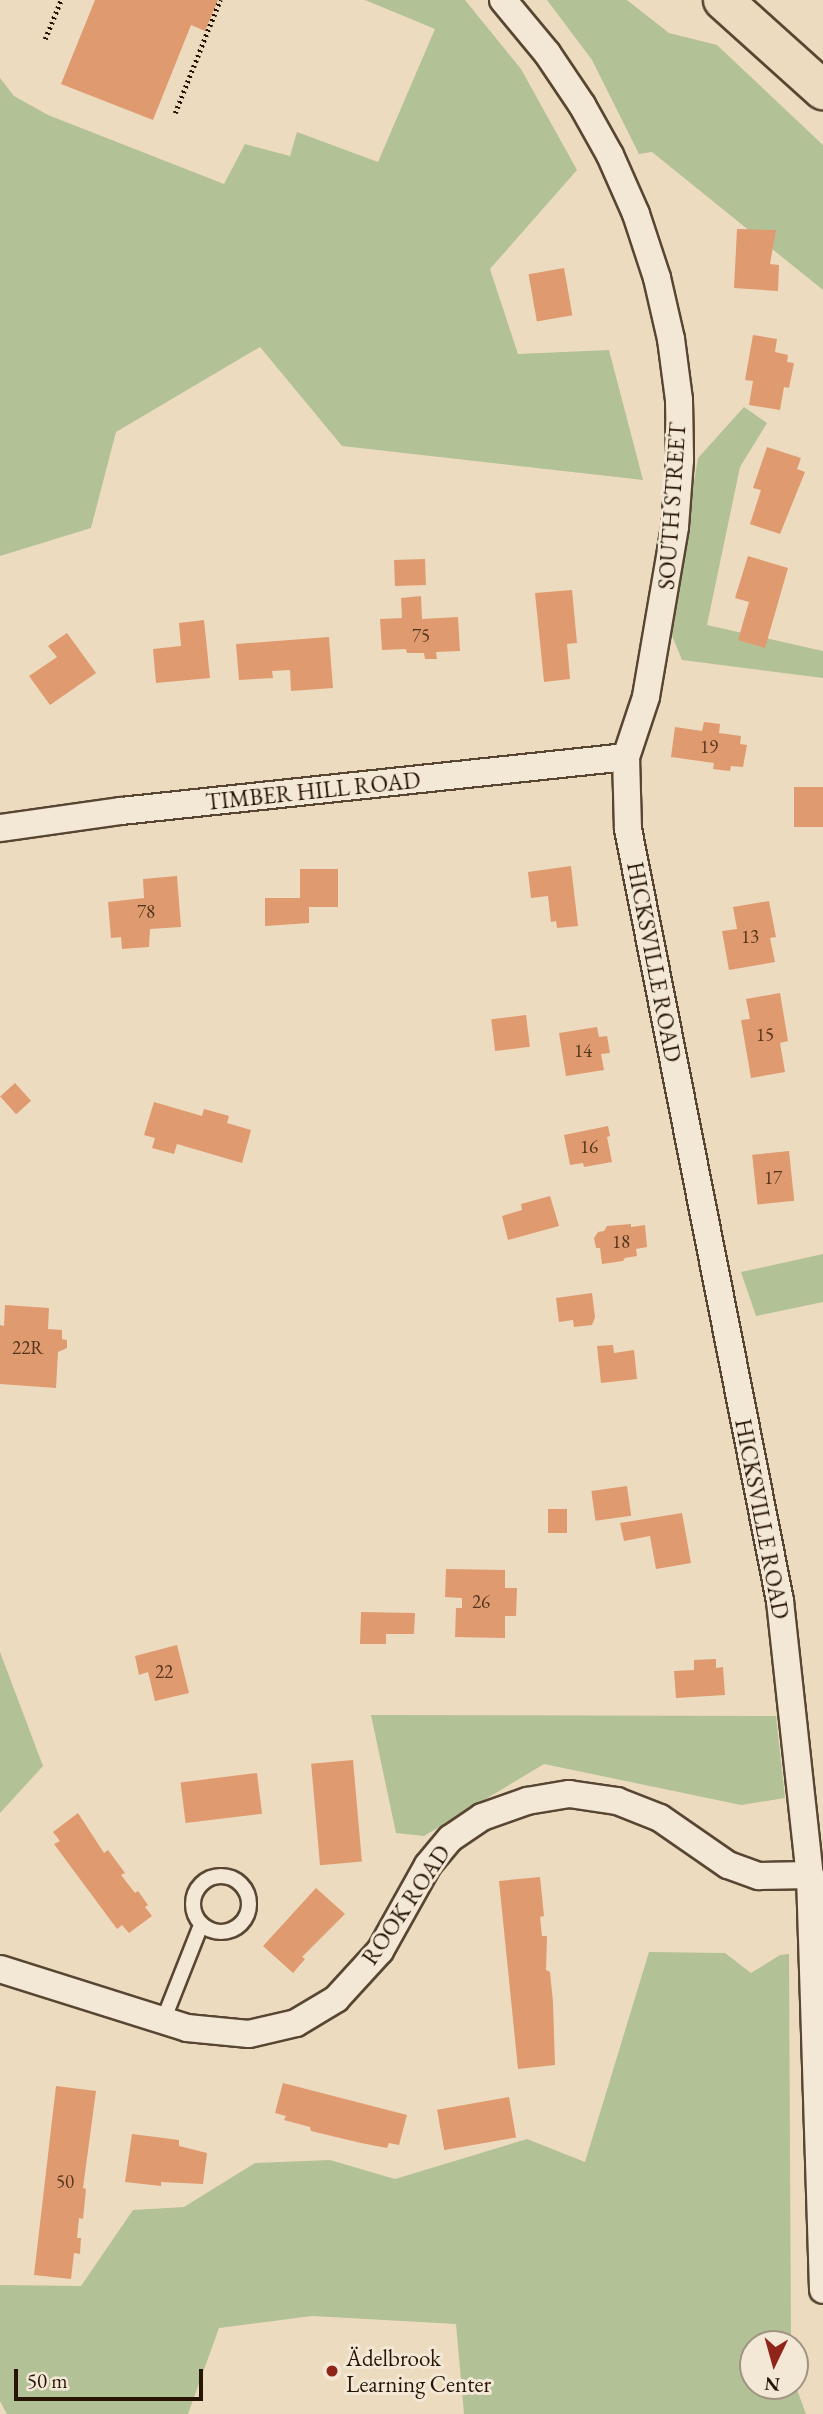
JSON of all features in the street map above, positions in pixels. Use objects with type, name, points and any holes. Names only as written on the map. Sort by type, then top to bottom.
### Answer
[{"type":"highway","points":[[723,0],[823,90]]},
{"type":"street","name":"SOUTH STREET","points":[[503,0],[547,53],[582,105],[610,155],[636,214],[657,278],[671,339],[679,400],[680,460],[676,527],[649,684],[626,757]]},
{"type":"street","name":"TIMBER HILL ROAD","points":[[0,828],[121,811],[626,757]]},
{"type":"street","name":"HICKSVILLE ROAD","points":[[626,757],[628,829],[780,1601],[810,1875],[820,2076],[823,2290]]},
{"type":"street","name":"ROOK ROAD","points":[[0,1969],[187,2028],[249,2034],[296,2023],[337,1999],[380,1951],[428,1865],[451,1838],[482,1817],[527,1801],[569,1794],[617,1801],[660,1818],[728,1865],[759,1876],[810,1875]]},
{"type":"lane","points":[[163,2021],[201,1925],[193,1909],[196,1891],[209,1878],[228,1877],[244,1888],[249,1906],[243,1923],[236,1929],[218,1933],[201,1925]]},
{"type":"path","points":[[45,39],[61,0]]},
{"type":"path","points":[[175,113],[220,0]]},
{"type":"green space","points":[[365,0],[465,0],[521,69],[577,170],[490,269],[518,354],[609,350],[643,480],[342,446],[260,347],[116,432],[91,528],[0,556],[0,78],[14,96],[48,115],[224,184],[245,144],[290,156],[297,132],[378,162],[435,29]]},
{"type":"green space","points":[[547,0],[627,0],[669,33],[717,45],[823,145],[823,290],[652,152],[639,154],[592,60]]},
{"type":"green space","points":[[744,407],[767,423],[740,467],[707,625],[823,651],[823,678],[682,660],[669,628],[698,458]]},
{"type":"green space","points":[[823,1254],[823,1302],[756,1316],[741,1272]]},
{"type":"green space","points":[[0,1652],[43,1766],[0,1813]]},
{"type":"green space","points":[[371,1715],[776,1716],[785,1798],[741,1805],[544,1764],[424,1836],[396,1833]]},
{"type":"green space","points":[[649,1952],[725,1953],[751,1973],[780,1955],[789,1954],[791,2330],[739,2330],[739,2400],[801,2400],[806,2414],[464,2414],[456,2324],[312,2316],[219,2328],[188,2414],[7,2414],[0,2401],[0,2285],[81,2286],[133,2210],[184,2207],[255,2163],[330,2160],[395,2179],[527,2139],[585,2162]]},
{"type":"building","points":[[95,0],[218,0],[205,31],[191,25],[153,120],[61,84]]},
{"type":"building","points":[[737,229],[776,230],[770,264],[779,265],[778,291],[734,288]]},
{"type":"building","points":[[564,268],[572,315],[537,322],[529,274]]},
{"type":"building","points":[[753,335],[777,339],[775,352],[788,355],[787,362],[794,363],[789,388],[784,387],[780,410],[749,405],[753,381],[745,380]]},
{"type":"building","points":[[767,447],[801,458],[797,469],[805,472],[780,534],[750,524],[761,490],[753,488]]},
{"type":"building","points":[[748,556],[788,568],[765,648],[738,640],[749,602],[735,598]]},
{"type":"building","points":[[425,559],[426,585],[395,586],[394,560]]},
{"type":"building","points":[[572,590],[577,643],[567,644],[570,679],[544,682],[535,593]]},
{"type":"building","points":[[421,596],[422,619],[458,617],[460,651],[436,652],[437,659],[425,659],[424,653],[407,653],[406,649],[382,650],[380,619],[402,618],[401,598]]},
{"type":"building","points":[[204,620],[210,678],[156,683],[153,649],[181,646],[179,623]]},
{"type":"building","points":[[67,633],[96,673],[50,705],[29,676],[57,657],[48,646]]},
{"type":"building","points":[[329,637],[333,688],[291,691],[290,670],[272,671],[273,678],[239,680],[236,644]]},
{"type":"building","points":[[704,722],[720,724],[719,733],[741,736],[740,744],[747,745],[743,767],[731,766],[730,771],[713,769],[714,763],[671,757],[675,727],[702,731]]},
{"type":"building","points":[[794,787],[823,787],[823,827],[794,827]]},
{"type":"building","points":[[571,866],[578,926],[557,928],[556,921],[551,922],[548,896],[531,898],[528,872]]},
{"type":"building","points":[[300,869],[338,869],[338,907],[309,907],[309,923],[265,926],[265,898],[300,898]]},
{"type":"building","points":[[177,876],[181,927],[150,929],[149,947],[122,949],[121,937],[111,938],[108,902],[144,898],[143,879]]},
{"type":"building","points":[[769,901],[776,937],[770,938],[775,962],[729,970],[722,931],[737,929],[733,907]]},
{"type":"building","points":[[780,993],[788,1041],[780,1043],[785,1072],[751,1078],[741,1020],[750,1019],[746,999]]},
{"type":"building","points":[[526,1015],[530,1047],[495,1051],[491,1019]]},
{"type":"building","points":[[597,1027],[599,1037],[607,1036],[610,1053],[601,1054],[604,1070],[566,1076],[559,1033]]},
{"type":"building","points":[[15,1083],[31,1101],[16,1114],[0,1096]]},
{"type":"building","points":[[154,1102],[202,1116],[204,1109],[229,1116],[227,1123],[251,1130],[242,1163],[177,1144],[174,1154],[152,1148],[155,1138],[144,1135]]},
{"type":"building","points":[[608,1126],[610,1136],[607,1137],[612,1162],[584,1167],[583,1163],[570,1165],[564,1135]]},
{"type":"building","points":[[789,1151],[794,1201],[757,1205],[752,1155]]},
{"type":"building","points":[[550,1196],[559,1226],[508,1240],[502,1216],[522,1210],[521,1204]]},
{"type":"building","points":[[631,1224],[631,1227],[645,1225],[647,1247],[636,1249],[637,1256],[602,1264],[600,1248],[596,1248],[594,1238],[598,1232],[604,1231],[607,1226]]},
{"type":"building","points":[[592,1293],[595,1317],[592,1325],[574,1327],[573,1320],[559,1322],[556,1298]]},
{"type":"building","points":[[5,1305],[49,1308],[48,1329],[62,1330],[62,1339],[67,1340],[67,1348],[58,1352],[56,1388],[0,1384],[0,1325],[4,1326]]},
{"type":"building","points":[[613,1345],[614,1353],[634,1350],[637,1379],[601,1383],[597,1346]]},
{"type":"building","points":[[627,1486],[631,1516],[596,1521],[591,1491]]},
{"type":"building","points":[[548,1509],[567,1509],[567,1533],[548,1533]]},
{"type":"building","points":[[682,1513],[691,1563],[656,1569],[650,1536],[624,1541],[620,1523]]},
{"type":"building","points":[[446,1569],[505,1570],[505,1588],[517,1588],[516,1616],[505,1616],[505,1638],[455,1637],[456,1608],[462,1608],[462,1598],[445,1597]]},
{"type":"building","points":[[361,1612],[415,1613],[414,1634],[386,1634],[386,1644],[360,1644]]},
{"type":"building","points":[[177,1645],[189,1693],[155,1701],[148,1672],[139,1675],[135,1656]]},
{"type":"building","points":[[716,1659],[716,1668],[723,1667],[725,1695],[676,1698],[674,1671],[694,1670],[694,1660]]},
{"type":"building","points":[[353,1760],[362,1862],[320,1865],[311,1764]]},
{"type":"building","points":[[257,1773],[262,1814],[186,1823],[181,1782]]},
{"type":"building","points":[[78,1813],[104,1853],[108,1850],[125,1873],[121,1875],[148,1905],[145,1907],[152,1916],[129,1933],[122,1925],[117,1929],[54,1844],[60,1841],[53,1832]]},
{"type":"building","points":[[540,1877],[544,1916],[540,1917],[542,1936],[547,1936],[546,1970],[550,1972],[553,2002],[555,2065],[518,2069],[499,1881]]},
{"type":"building","points":[[316,1888],[345,1914],[302,1957],[305,1959],[293,1973],[263,1946]]},
{"type":"building","points":[[283,2083],[407,2115],[399,2145],[389,2143],[387,2148],[361,2143],[311,2131],[310,2127],[284,2120],[286,2116],[275,2113]]},
{"type":"building","points":[[56,2086],[96,2091],[83,2188],[86,2189],[83,2219],[79,2218],[77,2238],[81,2238],[80,2254],[74,2253],[71,2279],[34,2275]]},
{"type":"building","points":[[509,2097],[516,2137],[444,2150],[437,2110]]},
{"type":"building","points":[[132,2134],[179,2140],[179,2146],[207,2153],[203,2184],[161,2182],[161,2186],[125,2182]]},
{"type":"place","name":"Ädelbrook Learning Center","points":[[332,2371]]}]
